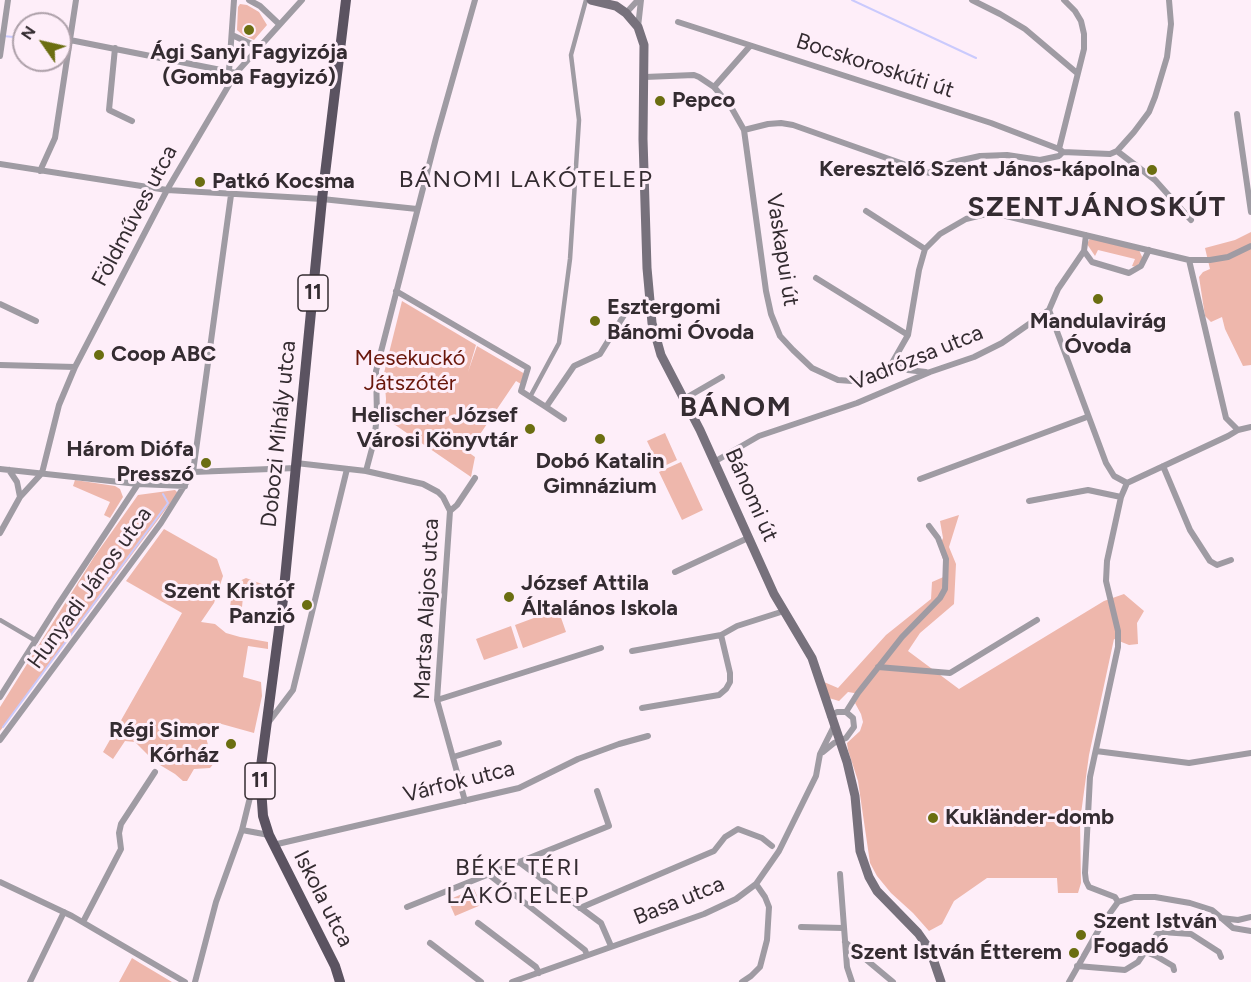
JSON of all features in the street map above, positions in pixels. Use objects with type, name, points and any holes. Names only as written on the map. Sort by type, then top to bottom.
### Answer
[{"type":"main road","name":"Dobozi Mihály utca","points":[[271,840],[263,816],[260,774],[278,636],[322,199],[346,0]]},
{"type":"main road","points":[[591,0],[616,6],[626,13],[638,27]]},
{"type":"main road","name":"Bánomi út","points":[[638,27],[644,45],[647,268],[655,338],[774,594],[812,658],[853,785],[860,851],[869,877],[877,891],[918,933],[930,950],[941,982]]},
{"type":"main road","name":"Iskola utca","points":[[271,840],[335,966],[340,982]]},
{"type":"street","points":[[0,57],[8,0]]},
{"type":"street","points":[[72,27],[76,0]]},
{"type":"street","name":"Földműves utca","points":[[232,72],[234,0]]},
{"type":"street","points":[[249,0],[260,6],[279,24]]},
{"type":"street","name":"Földműves utca","points":[[42,473],[59,405],[75,367],[167,190],[232,72],[302,0]]},
{"type":"street","points":[[366,471],[374,441],[377,416],[376,371],[417,209],[475,0]]},
{"type":"street","points":[[530,397],[559,343],[570,259],[579,120],[571,55],[586,0]]},
{"type":"street","points":[[626,13],[640,0]]},
{"type":"street","name":"Bánomi út","points":[[638,27],[640,0]]},
{"type":"street","points":[[972,0],[1025,29],[1077,73]]},
{"type":"street","points":[[744,130],[768,124],[793,125],[929,173],[953,162],[980,156],[1007,155],[1040,160],[1059,156],[1084,49],[1084,34],[1075,11],[1064,0]]},
{"type":"street","points":[[1061,150],[1110,154],[1117,151],[1149,112],[1167,57],[1171,24],[1169,0]]},
{"type":"street","name":"Bocskoroskúti út","points":[[678,22],[991,123],[1061,150]]},
{"type":"street","points":[[232,35],[258,47]]},
{"type":"street","points":[[72,40],[232,72]]},
{"type":"street","points":[[714,87],[750,46]]},
{"type":"street","points":[[115,48],[109,110],[132,121]]},
{"type":"street","points":[[40,171],[55,138],[65,72]]},
{"type":"street","name":"Vaskapui út","points":[[645,77],[694,75],[714,87],[731,107],[744,130],[771,314],[780,336],[812,368],[838,380],[852,381],[866,379],[892,363],[908,335],[919,270],[925,249]]},
{"type":"street","points":[[1237,114],[1251,212]]},
{"type":"street","points":[[1117,151],[1155,180],[1191,220]]},
{"type":"street","points":[[0,164],[167,190],[322,199],[417,209]]},
{"type":"street","points":[[193,472],[231,195]]},
{"type":"street","points":[[866,211],[925,249],[939,234],[952,225],[982,215],[1002,215],[1188,260],[1210,260],[1228,256],[1251,246]]},
{"type":"street","name":"Vadrózsa utca","points":[[714,462],[759,436],[857,403],[930,372],[974,357],[1002,343],[1049,310],[1059,288],[1084,251],[1086,235]]},
{"type":"street","points":[[1084,251],[1092,262],[1128,273],[1141,266],[1149,250]]},
{"type":"street","points":[[1188,260],[1226,418],[1238,430]]},
{"type":"street","points":[[816,278],[908,335]]},
{"type":"street","points":[[396,291],[528,368],[521,391],[564,419]]},
{"type":"street","points":[[0,304],[36,321]]},
{"type":"street","points":[[546,407],[574,366],[600,354],[626,312],[650,306]]},
{"type":"street","points":[[1049,310],[1087,417],[1111,473],[1127,483]]},
{"type":"street","points":[[892,363],[908,370],[930,372]]},
{"type":"street","points":[[0,365],[75,367]]},
{"type":"street","points":[[684,399],[722,377]]},
{"type":"street","points":[[920,479],[1087,417]]},
{"type":"street","points":[[1118,902],[1115,897],[1089,887],[1086,881],[1090,777],[1118,647],[1118,631],[1106,581],[1107,561],[1121,496],[1127,483],[1238,430],[1251,427]]},
{"type":"street","name":"Martsa Alajos utca","points":[[193,472],[296,465],[347,469],[366,471],[432,488],[443,497],[450,511],[437,700],[465,801]]},
{"type":"street","points":[[1163,466],[1190,530],[1210,561],[1217,565],[1231,560]]},
{"type":"street","points":[[0,469],[138,484],[185,486]]},
{"type":"street","points":[[266,727],[293,690],[347,469]]},
{"type":"street","points":[[9,470],[17,482],[20,497]]},
{"type":"street","name":"Hunyadi János utca","points":[[0,739],[161,523],[193,472]]},
{"type":"street","points":[[0,533],[20,497],[42,473]]},
{"type":"street","points":[[450,511],[457,505],[475,478]]},
{"type":"street","name":"Hunyadi János utca","points":[[0,697],[138,484]]},
{"type":"street","points":[[1029,501],[1088,490],[1121,496]]},
{"type":"street","points":[[846,712],[902,637],[940,598],[945,589],[946,559],[938,537],[929,526]]},
{"type":"street","points":[[675,572],[748,538]]},
{"type":"street","points":[[632,651],[721,635],[737,626],[784,611]]},
{"type":"street","points":[[0,620],[36,640]]},
{"type":"street","points":[[878,667],[950,673],[1037,620]]},
{"type":"street","points":[[642,708],[718,695],[726,689],[730,682],[730,673],[721,635]]},
{"type":"street","points":[[437,700],[601,648]]},
{"type":"street","points":[[820,754],[846,738],[854,727],[853,718],[846,712],[837,712],[830,716]]},
{"type":"street","name":"Basa utca","points":[[512,982],[704,914],[736,899],[756,884],[779,851],[816,776],[820,754],[834,726]]},
{"type":"street","name":"Várfok utca","points":[[271,840],[519,788],[578,759],[648,736]]},
{"type":"street","name":"Várfok utca","points":[[453,757],[499,743]]},
{"type":"street","points":[[1096,751],[1189,763],[1251,753]]},
{"type":"street","points":[[83,922],[121,849],[119,833],[121,824],[156,772]]},
{"type":"street","points":[[195,982],[216,902],[242,830],[254,781]]},
{"type":"street","points":[[407,907],[609,826],[597,791]]},
{"type":"street","points":[[580,908],[714,851],[724,837],[738,829],[762,838],[772,846]]},
{"type":"street","points":[[242,830],[271,840]]},
{"type":"street","points":[[519,862],[601,924],[611,946]]},
{"type":"street","points":[[488,874],[585,950],[587,955]]},
{"type":"street","points":[[840,874],[847,967],[852,982]]},
{"type":"street","points":[[0,882],[83,922],[185,982]]},
{"type":"street","points":[[742,982],[759,967],[767,940],[769,908],[756,884]]},
{"type":"street","points":[[1069,982],[1102,924],[1118,902],[1134,897],[1155,897],[1190,903],[1212,910],[1233,928],[1251,931]]},
{"type":"street","points":[[30,982],[64,912]]},
{"type":"street","points":[[1220,918],[1238,920],[1251,917]]},
{"type":"street","points":[[478,923],[536,968],[539,973]]},
{"type":"street","points":[[801,927],[843,927]]},
{"type":"street","points":[[1077,966],[1123,971],[1138,962],[1157,934],[1162,932],[1191,934],[1208,943],[1219,952],[1221,957]]},
{"type":"street","points":[[845,942],[893,982]]},
{"type":"street","points":[[430,943],[481,982]]},
{"type":"street","points":[[1146,952],[1173,966],[1174,970]]},
{"type":"green space","points":[[240,4],[259,12],[267,25],[254,40],[237,30]]},
{"type":"green space","points":[[1251,232],[1251,365],[1243,366],[1225,329],[1222,317],[1211,322],[1205,316],[1199,277],[1210,269],[1205,248],[1235,240]]},
{"type":"green space","points":[[1090,238],[1139,250],[1143,259],[1136,267],[1132,266],[1135,259],[1098,250],[1095,256],[1087,244]]},
{"type":"green space","name":"Mesekuckó Játszótér","points":[[402,301],[476,345],[468,372],[477,346],[525,374],[521,384],[516,381],[468,452],[475,457],[471,477],[385,418],[384,373]]},
{"type":"green space","points":[[665,433],[677,460],[660,468],[647,441]]},
{"type":"green space","points":[[681,462],[703,510],[682,520],[659,472]]},
{"type":"green space","points":[[75,480],[115,486],[120,489],[123,497],[110,518],[104,515],[110,502],[73,486]]},
{"type":"green space","points":[[175,490],[178,493],[0,731],[0,707],[94,557],[138,495]]},
{"type":"green space","points":[[959,515],[949,547],[956,564],[954,604],[920,633],[908,651],[959,689],[1104,601],[1124,594],[1144,611],[1137,623],[1138,644],[1129,645],[1114,639],[1089,755],[1080,821],[1081,883],[1078,893],[1058,893],[1057,878],[987,878],[954,901],[942,924],[929,931],[891,893],[870,863],[858,781],[847,743],[860,731],[863,722],[855,703],[860,694],[848,692],[839,701],[829,698],[824,682],[838,688],[886,635],[931,599],[932,582],[948,575],[939,547],[943,538],[940,521]]},
{"type":"green space","points":[[164,529],[217,559],[223,576],[214,603],[201,622],[215,624],[226,633],[268,642],[268,649],[248,646],[243,677],[261,682],[262,696],[254,733],[218,723],[205,734],[215,762],[210,768],[194,769],[187,781],[183,781],[155,762],[135,742],[125,741],[113,759],[103,752],[182,613],[126,581]]},
{"type":"green space","points":[[246,578],[275,589],[274,592],[244,587],[241,617],[229,615],[233,584]]},
{"type":"green space","points":[[558,609],[566,632],[523,648],[515,625]]},
{"type":"green space","points":[[511,626],[518,648],[484,660],[476,639]]},
{"type":"green space","points":[[474,889],[481,905],[455,916],[448,900]]},
{"type":"green space","points":[[132,958],[140,963],[172,982],[119,982]]},
{"type":"waterway","points":[[852,0],[976,58]]},
{"type":"waterway","points":[[3,36],[12,37]]},
{"type":"waterway","points":[[3,727],[168,503],[163,494]]},
{"type":"place","name":"Ági Sanyi Fagyizója (Gomba Fagyizó)","points":[[249,30]]},
{"type":"place","name":"Pepco","points":[[660,101]]},
{"type":"place","name":"Keresztelő Szent János-kápolna","points":[[1152,170]]},
{"type":"place","name":"Patkó Kocsma","points":[[200,182]]},
{"type":"place","name":"Mandulavirág Óvoda","points":[[1098,299]]},
{"type":"place","name":"Esztergomi Bánomi Óvoda","points":[[595,321]]},
{"type":"place","name":"Coop ABC","points":[[99,355]]},
{"type":"place","name":"Helischer József Városi Könyvtár","points":[[530,429]]},
{"type":"place","name":"Dobó Katalin Gimnázium","points":[[600,439]]},
{"type":"place","name":"Három Diófa Presszó","points":[[206,463]]},
{"type":"place","name":"József Attila Általános Iskola","points":[[509,597]]},
{"type":"place","name":"Szent Kristóf Panzió","points":[[307,605]]},
{"type":"place","name":"Régi Simor Kórház","points":[[231,744]]},
{"type":"place","name":"Kukländer-domb","points":[[933,818]]},
{"type":"place","name":"Szent István Fogadó","points":[[1081,935]]},
{"type":"place","name":"Szent István Étterem","points":[[1074,953]]},
{"type":"district","name":"BÁNOMI LAKÓTELEP","points":[[526,180]]},
{"type":"district","name":"SZENTJÁNOSKÚT","points":[[1097,208]]},
{"type":"district","name":"BÁNOM","points":[[736,408]]},
{"type":"district","name":"BÉKE TÉRI LAKÓTELEP","points":[[518,882]]}]
